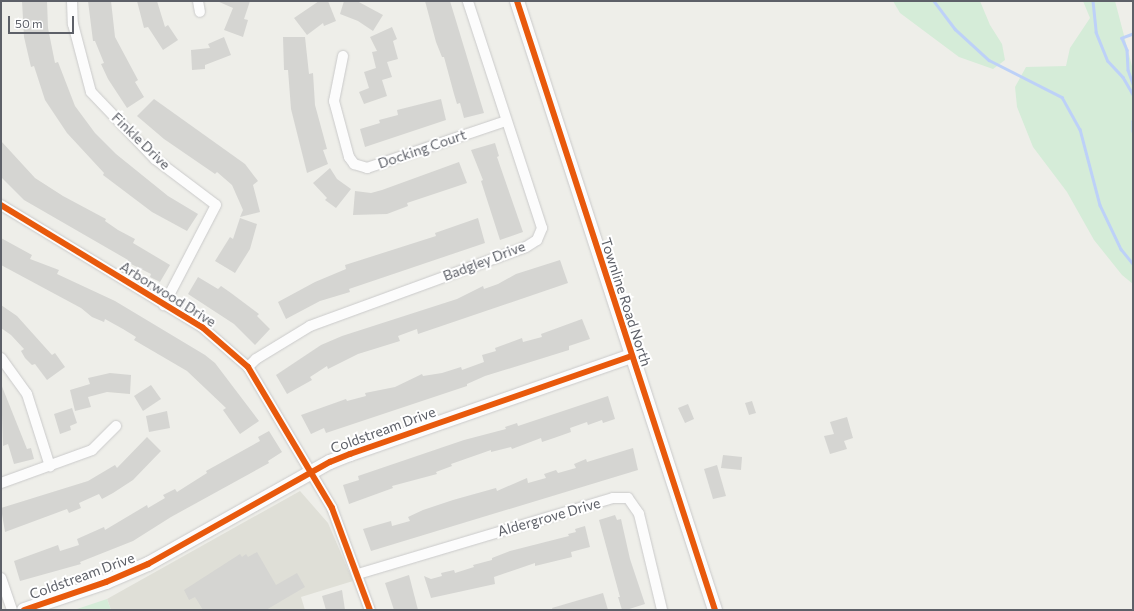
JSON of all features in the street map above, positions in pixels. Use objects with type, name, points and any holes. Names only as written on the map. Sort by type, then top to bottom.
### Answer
[{"type":"street","name":"Finkle Drive","points":[[72,1],[73,24],[91,92],[155,159],[216,205],[164,305]]},
{"type":"street","points":[[198,1],[200,12]]},
{"type":"street","name":"Badgley Drive","points":[[248,368],[256,359],[310,326],[526,246],[537,240],[542,228],[468,1]]},
{"type":"street","name":"Townline Road North","points":[[517,1],[631,356],[715,610]]},
{"type":"street","name":"Docking Court","points":[[343,56],[334,101],[349,157],[354,164],[367,168],[506,121]]},
{"type":"street","name":"Arborwood Drive","points":[[1,205],[202,327],[248,368],[312,472],[332,508],[358,574],[370,610]]},
{"type":"street","name":"Coldstream Drive","points":[[24,610],[106,582],[148,564],[312,472],[350,454],[631,356]]},
{"type":"street","points":[[1,358],[27,394],[50,466]]},
{"type":"street","points":[[1,483],[92,450],[116,426]]},
{"type":"street","name":"Aldergrove Drive","points":[[358,574],[613,498],[628,498],[639,514],[662,610]]},
{"type":"street","points":[[1,578],[12,610]]},
{"type":"shaded area","points":[[300,491],[328,523],[353,581],[301,597],[305,610],[111,610],[107,599]]},
{"type":"green space","points":[[893,1],[980,1],[990,25],[1002,44],[1005,60],[993,69],[959,57],[900,13]]},
{"type":"green space","points":[[1083,1],[1115,1],[1133,70],[1133,284],[1122,275],[1094,240],[1067,192],[1033,147],[1017,107],[1015,87],[1026,67],[1066,66],[1070,48],[1090,18]]},
{"type":"green space","points":[[107,599],[111,610],[74,610]]},
{"type":"building","points":[[22,1],[47,1],[48,28],[55,63],[58,62],[75,106],[95,133],[116,154],[168,196],[198,214],[187,231],[152,212],[103,175],[104,173],[67,133],[45,100],[34,66],[31,67],[24,37]]},
{"type":"building","points":[[88,1],[111,1],[115,37],[138,80],[135,82],[144,97],[127,108],[108,79],[101,64],[104,63],[95,41],[93,41]]},
{"type":"building","points":[[137,1],[157,1],[165,27],[168,25],[178,40],[163,50],[148,27],[144,28]]},
{"type":"building","points":[[217,1],[250,1],[244,19],[248,20],[243,37],[224,30],[233,8]]},
{"type":"building","points":[[319,1],[328,1],[336,21],[324,26],[323,23],[307,35],[294,18]]},
{"type":"building","points":[[344,1],[357,1],[383,15],[373,31],[358,21],[340,14]]},
{"type":"building","points":[[425,1],[450,1],[484,113],[464,118],[460,103],[457,104],[444,57],[442,57],[436,42]]},
{"type":"building","points":[[392,27],[397,39],[393,41],[398,59],[387,62],[392,77],[382,80],[387,96],[364,104],[359,92],[369,88],[364,72],[376,68],[372,52],[377,51],[370,37]]},
{"type":"building","points":[[224,37],[231,55],[205,65],[205,69],[192,70],[191,50],[210,48],[208,44]]},
{"type":"building","points":[[283,37],[305,37],[309,74],[313,73],[315,105],[327,149],[323,150],[328,164],[307,173],[291,109],[288,70],[284,70]]},
{"type":"building","points":[[154,99],[245,164],[258,181],[253,185],[260,212],[240,217],[243,210],[232,185],[217,172],[215,174],[164,139],[137,116]]},
{"type":"building","points":[[441,99],[446,120],[365,147],[360,129],[380,123],[379,120],[398,115],[397,110]]},
{"type":"building","points":[[1,141],[35,178],[63,196],[106,219],[105,221],[118,230],[135,239],[133,243],[170,265],[160,282],[150,277],[151,274],[127,262],[128,260],[24,200],[1,177]]},
{"type":"building","points":[[495,143],[499,156],[497,157],[523,232],[500,240],[481,181],[483,180],[471,150]]},
{"type":"building","points":[[459,162],[467,183],[407,203],[408,206],[387,214],[353,215],[355,191],[371,193],[382,190]]},
{"type":"building","points":[[330,168],[337,179],[351,189],[336,208],[325,200],[327,198],[313,183]]},
{"type":"building","points":[[240,218],[257,224],[250,249],[235,273],[215,261],[230,237],[233,239]]},
{"type":"building","points":[[478,218],[485,243],[349,289],[350,292],[320,301],[286,319],[278,302],[315,282],[346,269],[345,265],[436,236],[435,233]]},
{"type":"building","points":[[1,238],[32,255],[30,259],[59,270],[57,274],[115,301],[205,355],[215,363],[259,421],[240,434],[223,410],[226,408],[187,371],[134,340],[136,337],[123,329],[105,319],[104,322],[92,317],[81,308],[1,265]]},
{"type":"building","points":[[560,260],[568,283],[418,334],[417,329],[398,336],[400,341],[358,354],[328,369],[327,366],[310,377],[312,380],[287,394],[276,375],[321,345],[342,336],[457,299],[483,286],[484,289],[498,284],[516,274]]},
{"type":"building","points":[[198,277],[218,289],[221,286],[231,293],[259,314],[257,316],[270,329],[255,345],[234,324],[188,294]]},
{"type":"building","points":[[1,305],[17,316],[52,355],[55,353],[65,367],[47,380],[35,364],[32,365],[25,358],[21,351],[24,349],[11,335],[1,328]]},
{"type":"building","points":[[582,319],[590,339],[569,346],[569,350],[485,376],[467,384],[467,386],[326,433],[324,428],[311,434],[301,415],[346,399],[347,401],[366,396],[365,393],[395,387],[422,374],[423,376],[442,373],[461,367],[462,370],[484,362],[482,355],[496,351],[495,348],[522,338],[523,342],[542,337],[541,334]]},
{"type":"building","points":[[110,373],[131,375],[130,394],[107,392],[88,397],[91,407],[75,411],[70,390],[90,384],[88,378]]},
{"type":"building","points":[[1,384],[27,449],[31,448],[34,459],[14,464],[8,444],[3,446]]},
{"type":"building","points":[[151,385],[161,399],[143,411],[134,396]]},
{"type":"building","points":[[608,396],[615,419],[603,423],[602,420],[588,425],[587,422],[570,428],[571,432],[542,442],[541,438],[512,449],[511,447],[491,452],[491,450],[451,464],[452,466],[436,472],[437,474],[392,486],[393,488],[349,504],[343,485],[359,480],[358,476],[464,440],[506,429],[505,427],[517,423],[518,426]]},
{"type":"building","points":[[752,401],[756,413],[749,415],[745,403]]},
{"type":"building","points":[[688,404],[694,419],[685,423],[678,408]]},
{"type":"building","points":[[72,408],[77,423],[70,426],[71,430],[60,434],[54,414]]},
{"type":"building","points":[[167,411],[170,428],[149,432],[146,416]]},
{"type":"building","points":[[847,417],[853,438],[844,441],[847,449],[830,454],[824,436],[834,434],[830,422]]},
{"type":"building","points":[[269,431],[282,452],[268,461],[269,463],[171,517],[133,541],[80,562],[81,564],[20,581],[14,561],[58,545],[60,551],[79,545],[77,539],[104,527],[105,530],[147,505],[148,508],[165,498],[163,495],[175,489],[177,492],[207,473],[206,471],[260,441],[258,437]]},
{"type":"building","points":[[147,437],[161,451],[133,480],[102,499],[99,494],[79,503],[81,508],[69,513],[67,509],[5,532],[1,508],[88,481],[115,465],[117,468]]},
{"type":"building","points":[[633,448],[638,470],[371,551],[363,529],[391,521],[392,526],[410,521],[408,517],[423,510],[453,500],[496,488],[497,491],[527,478],[528,483],[546,478],[544,474],[556,470],[558,473],[576,468],[574,464],[586,459],[587,462]]},
{"type":"building","points":[[723,455],[742,457],[741,470],[721,468]]},
{"type":"building","points":[[717,465],[726,496],[713,499],[704,469]]},
{"type":"building","points":[[615,515],[617,520],[621,519],[630,559],[645,604],[626,610],[622,610],[618,597],[620,597],[599,520]]},
{"type":"building","points":[[585,526],[590,547],[571,552],[572,557],[535,566],[535,563],[494,577],[495,584],[431,598],[424,576],[431,579],[442,576],[441,573],[454,570],[455,573],[474,567],[473,565],[492,560],[492,558],[510,551],[569,536],[568,534],[576,532],[575,529]]},
{"type":"building","points":[[257,552],[276,585],[297,573],[305,587],[266,610],[203,610],[195,597],[189,600],[184,590],[240,554],[242,557],[246,554],[248,557]]},
{"type":"building","points":[[409,575],[418,610],[394,610],[385,583]]},
{"type":"building","points":[[342,590],[345,610],[326,610],[322,596]]},
{"type":"building","points":[[603,593],[608,610],[553,610],[552,608]]},
{"type":"waterway","points":[[934,1],[955,29],[989,60],[1062,97],[1080,129],[1100,205],[1121,249],[1133,264]]},
{"type":"waterway","points":[[1093,1],[1096,32],[1108,61],[1123,77],[1133,94]]},
{"type":"waterway","points":[[1133,34],[1122,38],[1127,50],[1128,70],[1133,84]]},
{"type":"waterway","points":[[1133,121],[1133,131]]},
{"type":"cycle path","points":[[517,1],[715,610]]},
{"type":"cycle path","points":[[1,205],[202,327],[248,367],[332,508],[370,610]]},
{"type":"cycle path","points":[[24,610],[106,582],[148,564],[330,462],[631,356]]}]
